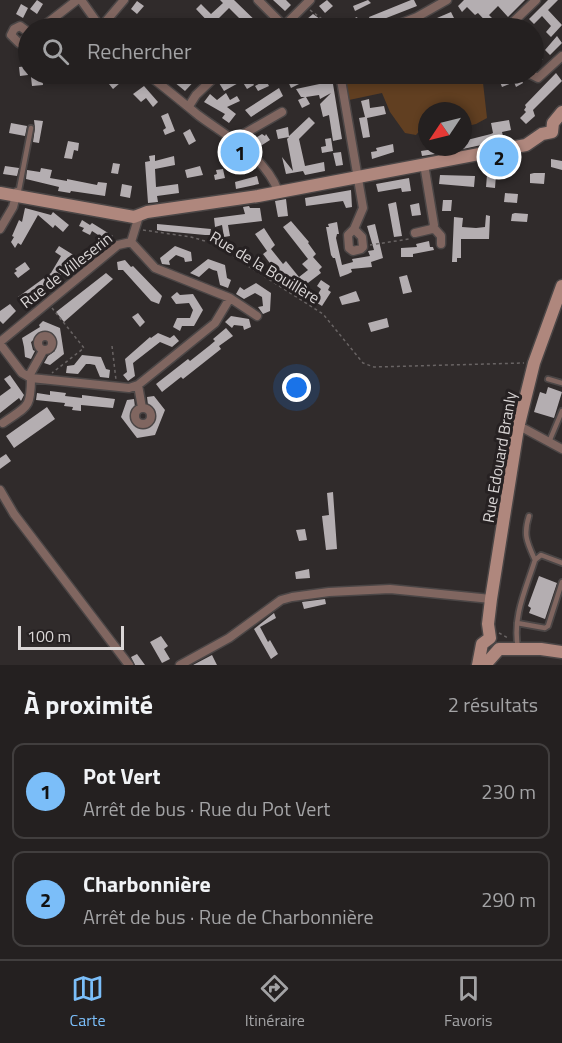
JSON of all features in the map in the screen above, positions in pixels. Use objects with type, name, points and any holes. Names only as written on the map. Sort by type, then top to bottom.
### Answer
[{"type":"street","points":[[55,18],[79,0],[93,18]]},
{"type":"street","points":[[109,18],[124,0]]},
{"type":"street","points":[[258,0],[275,18]]},
{"type":"street","points":[[414,18],[447,0]]},
{"type":"street","points":[[518,18],[536,0]]},
{"type":"street","points":[[293,18],[309,4]]},
{"type":"street","points":[[18,27],[14,29],[12,35],[18,43]]},
{"type":"street","points":[[544,72],[562,56]]},
{"type":"street","points":[[160,84],[249,152],[271,176],[278,191]]},
{"type":"street","points":[[189,106],[208,84]]},
{"type":"street","points":[[342,84],[363,208],[354,229],[348,235],[349,248],[353,251],[363,247],[362,237],[354,229]]},
{"type":"street","points":[[236,142],[242,135],[282,112]]},
{"type":"street","points":[[562,112],[553,123],[552,132],[562,141]]},
{"type":"street","points":[[0,193],[134,218],[147,212],[278,191],[526,145],[542,134],[552,132]]},
{"type":"street","points":[[424,164],[432,227],[441,236],[441,244]]},
{"type":"street","points":[[0,229],[17,196]]},
{"type":"street","name":"Rue de Villeserin","points":[[0,343],[118,245],[131,242],[139,216]]},
{"type":"street","points":[[415,233],[432,227]]},
{"type":"street","points":[[131,242],[159,271],[230,298],[258,316]]},
{"type":"street","name":"Rue Edouard Branly","points":[[490,638],[488,624],[491,598],[518,428],[534,363],[562,286]]},
{"type":"street","points":[[0,343],[22,373],[30,377],[129,388],[138,385],[215,323],[230,298]]},
{"type":"street","points":[[3,423],[28,405],[31,397],[30,377],[43,351]]},
{"type":"street","points":[[138,385],[142,408]]},
{"type":"street","points":[[518,428],[525,429],[562,449]]},
{"type":"street","points":[[0,490],[14,514],[129,665]]},
{"type":"street","points":[[180,665],[229,638],[281,600],[291,597],[329,592],[390,589],[491,598]]},
{"type":"street","points":[[478,665],[483,641],[490,638],[497,642],[492,657]]},
{"type":"street","points":[[481,649],[484,654],[492,657],[518,649],[562,652]]},
{"type":"lane","points":[[17,196],[31,128]]},
{"type":"lane","points":[[548,379],[562,383]]},
{"type":"lane","points":[[549,442],[562,411]]},
{"type":"lane","points":[[529,516],[525,527],[526,541],[535,560]]},
{"type":"lane","points":[[518,649],[517,614],[535,560],[541,555],[562,563]]},
{"type":"lane","points":[[517,623],[545,628],[548,626],[562,582]]},
{"type":"path","points":[[309,4],[324,18]]},
{"type":"path","name":"Rue de la Bouillère","points":[[142,234],[143,230],[191,237],[212,243],[322,314],[363,363],[374,367],[534,363]]},
{"type":"path","points":[[363,247],[408,240],[415,233]]},
{"type":"path","points":[[45,379],[84,348],[48,303]]},
{"type":"path","points":[[112,346],[117,387]]},
{"type":"shaded area","points":[[346,84],[483,84],[487,118],[472,125],[472,102],[418,102],[418,133],[416,135],[405,133],[390,112],[382,93],[349,100]]},
{"type":"building","points":[[37,0],[43,4],[37,14],[30,9]]},
{"type":"building","points":[[220,0],[234,0],[253,18],[239,18],[229,8],[219,18],[205,18],[196,9],[201,4],[211,14],[223,3]]},
{"type":"building","points":[[273,0],[286,0],[291,5],[285,11]]},
{"type":"building","points":[[327,0],[333,6],[325,13],[319,6]]},
{"type":"building","points":[[368,0],[371,3],[355,11],[353,6]]},
{"type":"building","points":[[411,0],[414,0],[417,6],[386,18],[369,17]]},
{"type":"building","points":[[464,0],[525,0],[508,17],[498,6],[489,15],[492,18],[483,18],[478,13],[475,15],[467,7],[462,12],[458,6]]},
{"type":"building","points":[[548,0],[558,0],[548,10],[562,25],[551,37],[546,32],[551,26],[542,16],[530,18]]},
{"type":"building","points":[[137,1],[144,6],[137,14],[131,9]]},
{"type":"building","points":[[21,4],[28,8],[23,18],[16,14]]},
{"type":"building","points":[[451,12],[454,18],[437,18]]},
{"type":"building","points":[[557,36],[562,43],[550,55],[545,50]]},
{"type":"building","points":[[556,73],[562,81],[533,110],[535,116],[526,124],[520,118],[526,112],[525,105]]},
{"type":"building","points":[[109,84],[119,84],[113,89]]},
{"type":"building","points":[[176,84],[192,84],[185,91]]},
{"type":"building","points":[[220,84],[237,84],[224,91]]},
{"type":"building","points":[[244,84],[253,84],[254,85],[247,89]]},
{"type":"building","points":[[268,84],[269,86],[258,91],[255,86]]},
{"type":"building","points":[[319,84],[333,84],[342,139],[333,141],[329,115],[323,117],[320,104],[331,93],[320,99],[319,95],[306,97],[310,104],[302,108],[298,100],[305,97],[301,97],[296,89]]},
{"type":"building","points":[[144,86],[158,102],[153,107],[146,98],[141,102],[133,94]]},
{"type":"building","points":[[279,88],[283,96],[251,117],[245,110]]},
{"type":"building","points":[[226,93],[230,100],[237,96],[240,101],[227,107],[236,114],[229,123],[222,118],[225,114],[204,102],[210,94],[217,100]]},
{"type":"building","points":[[369,99],[370,108],[384,106],[386,114],[367,118],[370,137],[363,138],[359,118],[365,117],[361,101]]},
{"type":"building","points":[[168,113],[175,131],[165,135],[163,130],[166,128],[161,116]]},
{"type":"building","points":[[309,117],[315,123],[299,139],[305,166],[324,162],[325,171],[305,175],[303,171],[286,174],[282,157],[293,171],[287,139],[289,137],[278,139],[276,130],[288,127],[289,136]]},
{"type":"building","points":[[34,120],[43,121],[39,143],[33,142]]},
{"type":"building","points":[[509,120],[511,130],[502,132],[504,140],[472,147],[472,139],[493,133],[491,123]]},
{"type":"building","points":[[11,123],[27,126],[25,136],[9,133]]},
{"type":"building","points":[[190,129],[196,141],[189,145],[183,133]]},
{"type":"building","points":[[262,134],[265,136],[266,134],[270,140],[259,147],[254,139]]},
{"type":"building","points":[[331,138],[333,151],[322,153],[321,147],[326,146],[325,139]]},
{"type":"building","points":[[68,141],[79,143],[78,151],[74,150],[72,159],[64,158]]},
{"type":"building","points":[[393,144],[394,152],[372,159],[371,152],[377,151],[376,148]]},
{"type":"building","points":[[341,152],[343,165],[336,166],[333,153]]},
{"type":"building","points":[[155,155],[155,161],[174,156],[175,165],[155,169],[156,187],[178,184],[179,193],[157,196],[158,202],[148,203],[145,162],[150,161],[149,156]]},
{"type":"building","points":[[551,159],[562,161],[562,170],[551,167]]},
{"type":"building","points":[[113,163],[120,164],[118,174],[111,173]]},
{"type":"building","points":[[5,166],[19,168],[17,176],[3,174]]},
{"type":"building","points":[[200,166],[203,175],[187,178],[185,170]]},
{"type":"building","points":[[41,168],[52,170],[50,178],[97,185],[98,182],[107,183],[105,196],[58,191],[59,187],[26,179],[27,170],[40,172]]},
{"type":"building","points":[[223,169],[225,178],[215,180],[216,170]]},
{"type":"building","points":[[545,173],[544,184],[530,183],[530,174]]},
{"type":"building","points":[[440,175],[475,176],[474,187],[439,184]]},
{"type":"building","points":[[487,175],[496,175],[495,188],[486,187]]},
{"type":"building","points":[[257,176],[259,184],[236,189],[235,182]]},
{"type":"building","points":[[409,178],[411,191],[402,192],[401,188],[378,192],[376,184]]},
{"type":"building","points":[[122,184],[132,186],[130,198],[120,196]]},
{"type":"building","points":[[351,190],[352,207],[346,208],[343,201],[306,206],[305,198]]},
{"type":"building","points":[[505,193],[518,194],[517,203],[504,202]]},
{"type":"building","points":[[286,199],[288,216],[278,217],[275,201]]},
{"type":"building","points":[[443,200],[452,200],[451,211],[442,211]]},
{"type":"building","points":[[396,202],[402,236],[394,237],[388,204]]},
{"type":"building","points":[[419,203],[421,215],[412,216],[410,205]]},
{"type":"building","points":[[243,207],[260,208],[262,221],[228,225],[230,236],[224,237],[222,225],[215,227],[214,218],[245,214]]},
{"type":"building","points":[[25,208],[51,215],[53,212],[69,225],[63,232],[55,225],[53,228],[38,215],[21,245],[18,243],[15,248],[11,242],[14,237],[12,236],[19,220],[22,222]]},
{"type":"building","points":[[512,214],[528,214],[527,222],[511,221]]},
{"type":"building","points":[[486,215],[490,216],[489,239],[461,239],[461,258],[457,258],[457,262],[452,262],[454,217],[463,218],[462,227],[476,228],[485,227]]},
{"type":"building","points":[[82,220],[90,225],[92,223],[113,236],[109,242],[92,231],[90,235],[82,231],[84,228],[79,226]]},
{"type":"building","points":[[291,221],[309,242],[316,254],[313,257],[322,267],[319,270],[321,273],[300,289],[294,281],[290,284],[282,273],[275,270],[263,254],[267,251],[255,234],[264,228],[275,245],[271,249],[283,264],[286,261],[299,277],[308,270],[302,264],[308,259],[283,227]]},
{"type":"building","points":[[337,222],[339,234],[336,238],[342,265],[353,262],[352,259],[370,256],[368,251],[374,250],[367,226],[375,224],[383,258],[371,262],[372,267],[351,269],[352,272],[340,277],[335,258],[331,255],[326,227],[329,227],[328,224]]},
{"type":"building","points":[[157,224],[211,229],[210,235],[205,235],[157,230]]},
{"type":"building","points":[[429,241],[430,247],[434,250],[413,254],[413,257],[401,257],[401,248],[417,247],[416,244]]},
{"type":"building","points":[[59,246],[80,259],[75,268],[67,264],[60,276],[62,277],[52,287],[22,303],[18,297],[51,273],[61,256],[55,252]]},
{"type":"building","points":[[175,246],[191,252],[192,261],[185,262],[184,258],[176,255],[169,261],[170,265],[162,264],[160,258]]},
{"type":"building","points":[[208,259],[225,265],[227,278],[231,280],[228,288],[220,285],[217,271],[209,268],[199,277],[190,273]]},
{"type":"building","points":[[125,260],[162,296],[159,304],[151,301],[123,270],[118,270],[117,262]]},
{"type":"building","points":[[25,262],[30,269],[18,278],[14,273],[17,271],[15,269]]},
{"type":"building","points":[[106,273],[113,279],[64,322],[56,312]]},
{"type":"building","points":[[407,275],[412,292],[403,294],[399,277]]},
{"type":"building","points":[[321,280],[330,286],[328,290],[331,292],[322,306],[314,301],[321,289],[317,286]]},
{"type":"building","points":[[256,283],[271,293],[270,311],[263,314],[258,307],[263,306],[262,297],[255,293],[244,299],[236,294],[240,287],[244,290]]},
{"type":"building","points":[[356,291],[360,301],[342,305],[339,297]]},
{"type":"building","points":[[177,292],[180,295],[193,294],[203,310],[194,326],[182,326],[180,331],[173,327],[177,318],[190,318],[193,310],[189,303],[176,304],[171,297]]},
{"type":"building","points":[[10,304],[16,311],[3,324],[0,321],[0,311]]},
{"type":"building","points":[[138,313],[145,322],[140,327],[132,317]]},
{"type":"building","points":[[231,316],[249,319],[251,327],[244,330],[243,326],[234,325],[232,328],[225,322]]},
{"type":"building","points":[[387,318],[389,327],[371,332],[368,323]]},
{"type":"building","points":[[43,321],[60,328],[64,354],[50,365],[44,363],[55,351],[53,334],[45,331],[31,342],[35,351],[31,359],[25,357],[22,338],[40,327]]},
{"type":"building","points":[[226,328],[233,336],[219,346],[221,349],[183,379],[181,377],[162,392],[156,384],[209,346],[215,341],[213,339]]},
{"type":"building","points":[[158,333],[170,338],[174,335],[179,341],[172,347],[160,342],[133,363],[135,376],[128,381],[123,375],[127,372],[125,359],[150,337]]},
{"type":"building","points":[[82,355],[101,357],[106,369],[110,370],[109,378],[100,377],[95,365],[90,364],[86,364],[78,374],[66,373],[67,366],[74,365]]},
{"type":"building","points":[[10,375],[24,395],[21,401],[19,398],[0,413],[0,396],[11,388],[4,379]]},
{"type":"building","points":[[548,387],[562,392],[554,418],[534,412],[540,392],[546,394]]},
{"type":"building","points":[[50,391],[66,393],[65,396],[82,398],[82,395],[115,399],[113,408],[81,405],[81,411],[64,406],[65,403],[36,400],[37,393],[50,395]]},
{"type":"building","points":[[154,396],[165,410],[155,435],[137,438],[121,417],[127,400],[134,399],[135,407],[130,416],[141,429],[149,428],[155,412],[148,405],[147,397]]},
{"type":"building","points":[[47,407],[55,419],[14,448],[6,436]]},
{"type":"building","points":[[6,454],[11,461],[0,469],[0,458]]},
{"type":"building","points":[[333,492],[337,549],[326,550],[322,516],[329,515],[327,493]]},
{"type":"building","points":[[305,529],[307,540],[299,541],[296,530]]},
{"type":"building","points":[[309,569],[310,578],[296,579],[295,572]]},
{"type":"building","points":[[539,576],[557,583],[545,619],[529,613],[531,608],[528,606]]},
{"type":"building","points":[[325,599],[326,604],[304,609],[302,602]]},
{"type":"building","points":[[274,613],[276,618],[260,627],[278,654],[271,659],[254,629]]},
{"type":"building","points":[[161,636],[168,646],[164,649],[170,659],[162,663],[150,642]]},
{"type":"building","points":[[137,654],[145,665],[135,665],[131,657]]},
{"type":"building","points":[[212,655],[217,665],[193,665]]},
{"type":"place","name":"Pot Vert","points":[[240,152]]},
{"type":"place","name":"Charbonnière","points":[[499,157]]}]
